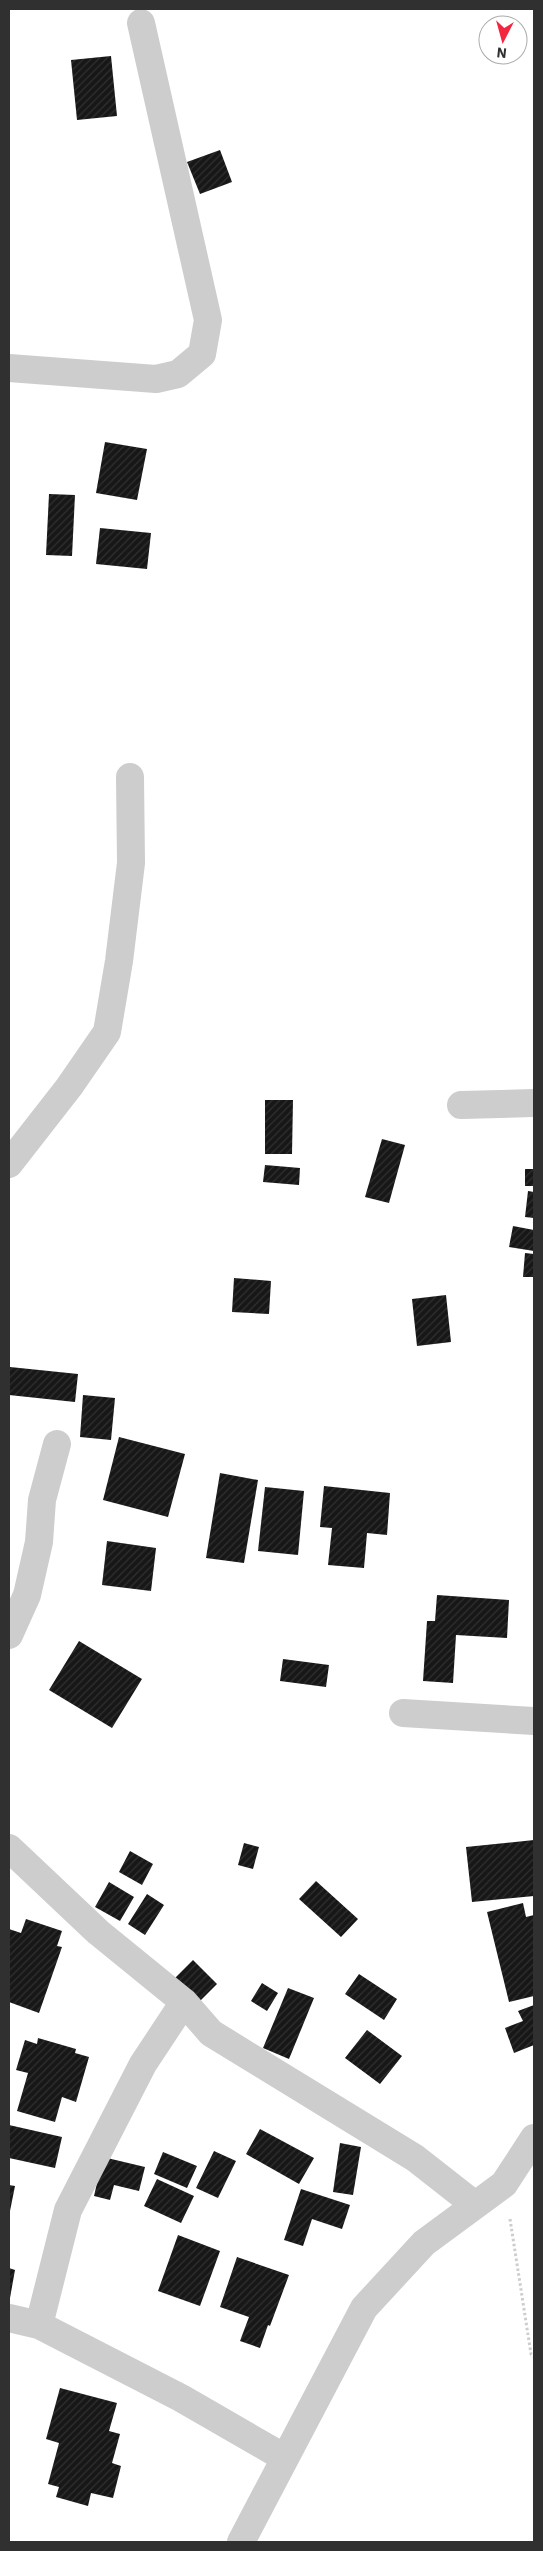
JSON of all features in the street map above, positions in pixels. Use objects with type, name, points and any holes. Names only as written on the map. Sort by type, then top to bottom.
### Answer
[{"type":"street","points":[[9,368],[156,379],[178,374],[202,354],[208,320],[141,23]]},
{"type":"street","points":[[9,1164],[69,1087],[107,1032],[119,961],[131,863],[130,777]]},
{"type":"street","points":[[462,1105],[534,1104]]},
{"type":"street","points":[[9,1635],[27,1595],[39,1542],[42,1500],[57,1444]]},
{"type":"street","points":[[403,1713],[534,1721]]},
{"type":"street","points":[[9,1847],[98,1932],[184,2002],[211,2033],[415,2158],[475,2205]]},
{"type":"street","points":[[39,2325],[68,2210],[143,2064],[184,2002]]},
{"type":"street","points":[[241,2542],[364,2308],[424,2243],[504,2184],[534,2138]]},
{"type":"street","points":[[9,2318],[39,2325],[181,2398],[285,2458]]},
{"type":"path","points":[[504,2184],[531,2354],[534,2357]]},
{"type":"building","points":[[111,56],[117,116],[77,120],[71,60]]},
{"type":"building","points":[[220,150],[232,182],[200,194],[187,162]]},
{"type":"building","points":[[105,442],[147,449],[137,500],[96,493]]},
{"type":"building","points":[[49,494],[75,495],[72,556],[46,555]]},
{"type":"building","points":[[100,528],[151,533],[147,569],[96,564]]},
{"type":"building","points":[[265,1100],[293,1100],[292,1154],[265,1154]]},
{"type":"building","points":[[382,1139],[405,1145],[389,1203],[365,1197]]},
{"type":"building","points":[[265,1165],[300,1168],[299,1185],[263,1182]]},
{"type":"building","points":[[525,1169],[534,1169],[534,1186],[525,1186]]},
{"type":"building","points":[[528,1191],[534,1192],[534,1218],[525,1217]]},
{"type":"building","points":[[513,1226],[534,1230],[534,1251],[509,1247]]},
{"type":"building","points":[[525,1253],[534,1254],[534,1277],[523,1277]]},
{"type":"building","points":[[234,1278],[271,1281],[269,1314],[232,1312]]},
{"type":"building","points":[[446,1295],[451,1342],[417,1346],[412,1299]]},
{"type":"building","points":[[10,1367],[78,1374],[75,1402],[9,1395]]},
{"type":"building","points":[[83,1395],[115,1398],[111,1440],[80,1437]]},
{"type":"building","points":[[119,1437],[185,1454],[168,1517],[103,1500]]},
{"type":"building","points":[[220,1473],[258,1480],[244,1563],[206,1558]]},
{"type":"building","points":[[324,1486],[390,1493],[387,1535],[367,1533],[364,1568],[328,1565],[332,1528],[320,1527]]},
{"type":"building","points":[[265,1487],[304,1491],[298,1555],[258,1551]]},
{"type":"building","points":[[107,1541],[156,1548],[151,1591],[102,1585]]},
{"type":"building","points":[[437,1595],[509,1600],[507,1638],[456,1635],[453,1683],[423,1681],[427,1621],[435,1621]]},
{"type":"building","points":[[79,1641],[142,1679],[112,1728],[49,1690]]},
{"type":"building","points":[[283,1659],[329,1665],[326,1687],[280,1681]]},
{"type":"building","points":[[534,1840],[534,1896],[472,1902],[466,1847]]},
{"type":"building","points":[[244,1843],[259,1847],[253,1869],[238,1865]]},
{"type":"building","points":[[130,1851],[153,1864],[142,1885],[119,1872]]},
{"type":"building","points":[[316,1881],[358,1919],[341,1937],[299,1899]]},
{"type":"building","points":[[109,1882],[134,1897],[120,1921],[95,1907]]},
{"type":"building","points":[[147,1894],[164,1905],[145,1935],[128,1924]]},
{"type":"building","points":[[523,1903],[526,1917],[534,1915],[534,1996],[509,2002],[487,1912]]},
{"type":"building","points":[[26,1919],[62,1931],[57,1946],[62,1947],[39,2013],[9,2002],[9,1929],[21,1933]]},
{"type":"building","points":[[193,1960],[217,1984],[196,2005],[172,1981]]},
{"type":"building","points":[[359,1974],[397,1999],[384,2020],[345,1994]]},
{"type":"building","points":[[262,1983],[278,1993],[267,2011],[251,2001]]},
{"type":"building","points":[[288,1988],[314,1998],[289,2059],[263,2048]]},
{"type":"building","points":[[534,2005],[534,2045],[514,2053],[505,2028],[523,2021],[518,2011]]},
{"type":"building","points":[[367,2030],[402,2056],[380,2084],[345,2058]]},
{"type":"building","points":[[38,2038],[76,2049],[75,2053],[89,2057],[76,2102],[62,2097],[55,2122],[17,2111],[28,2073],[16,2070],[25,2040],[37,2044]]},
{"type":"building","points":[[9,2125],[62,2137],[55,2168],[9,2158]]},
{"type":"building","points":[[260,2129],[314,2158],[299,2184],[246,2154]]},
{"type":"building","points":[[340,2143],[361,2147],[353,2195],[333,2192]]},
{"type":"building","points":[[214,2151],[236,2161],[218,2198],[196,2188]]},
{"type":"building","points":[[163,2152],[197,2166],[187,2188],[154,2174]]},
{"type":"building","points":[[103,2157],[145,2167],[139,2191],[114,2185],[110,2200],[94,2196]]},
{"type":"building","points":[[157,2179],[194,2196],[181,2223],[144,2206]]},
{"type":"building","points":[[9,2185],[15,2186],[10,2211],[9,2211]]},
{"type":"building","points":[[301,2189],[350,2205],[342,2229],[312,2219],[303,2246],[284,2240]]},
{"type":"building","points":[[178,2235],[220,2251],[200,2306],[158,2291]]},
{"type":"building","points":[[237,2257],[289,2275],[260,2348],[240,2341],[249,2317],[220,2307]]},
{"type":"building","points":[[9,2268],[15,2270],[10,2298],[9,2298]]},
{"type":"building","points":[[60,2388],[117,2403],[109,2431],[120,2434],[112,2463],[121,2466],[113,2498],[91,2493],[88,2506],[56,2497],[59,2487],[48,2484],[59,2443],[46,2439]]}]
